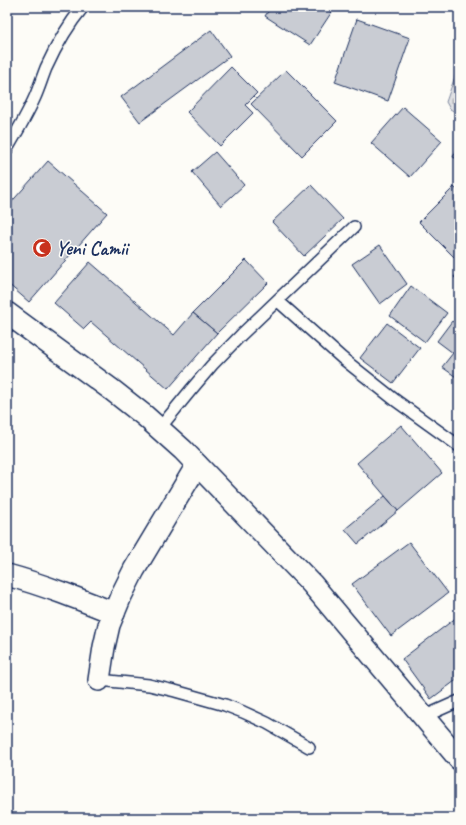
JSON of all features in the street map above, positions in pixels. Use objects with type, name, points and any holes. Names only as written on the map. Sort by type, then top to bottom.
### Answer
[{"type":"street","points":[[7,313],[112,390],[145,416],[183,450],[312,584],[459,759]]},
{"type":"street","points":[[99,680],[104,647],[114,613],[134,570],[197,465]]},
{"type":"street","points":[[7,575],[27,580],[73,596],[114,613]]},
{"type":"lane","points":[[7,149],[22,125],[59,42],[74,18],[83,7]]},
{"type":"lane","points":[[159,429],[212,365],[242,334],[354,228]]},
{"type":"lane","points":[[278,301],[342,358],[395,400],[459,446]]},
{"type":"lane","points":[[99,680],[149,685],[210,700],[243,712],[267,723],[309,747]]},
{"type":"lane","points":[[423,716],[459,701]]},
{"type":"green space","points":[[459,65],[459,114],[450,109],[446,102]]},
{"type":"building","points":[[271,7],[335,7],[310,45],[265,16]]},
{"type":"building","points":[[357,19],[410,38],[388,101],[335,82]]},
{"type":"building","points":[[211,30],[230,56],[140,122],[121,97]]},
{"type":"building","points":[[231,67],[257,93],[245,105],[253,113],[220,146],[187,112]]},
{"type":"building","points":[[286,70],[337,121],[302,156],[251,104]]},
{"type":"building","points":[[403,107],[442,141],[410,177],[371,143]]},
{"type":"building","points":[[459,145],[459,160],[453,157]]},
{"type":"building","points":[[215,152],[244,185],[221,206],[192,172]]},
{"type":"building","name":"Yeni Camii","points":[[48,161],[107,213],[29,302],[7,283],[7,207]]},
{"type":"building","points":[[311,185],[343,219],[304,256],[272,222]]},
{"type":"building","points":[[454,187],[459,192],[459,262],[419,222]]},
{"type":"building","points":[[380,245],[407,284],[380,304],[352,264]]},
{"type":"building","points":[[246,260],[268,283],[217,333],[193,313]]},
{"type":"building","points":[[90,262],[174,335],[193,313],[217,333],[168,389],[91,322],[84,329],[54,303]]},
{"type":"building","points":[[459,271],[459,282],[454,277]]},
{"type":"building","points":[[411,286],[447,313],[425,342],[390,316]]},
{"type":"building","points":[[452,321],[459,326],[459,379],[442,367],[453,353],[437,341]]},
{"type":"building","points":[[387,323],[420,348],[393,383],[360,358]]},
{"type":"building","points":[[401,425],[442,473],[398,511],[357,463]]},
{"type":"building","points":[[385,496],[398,511],[358,544],[345,529]]},
{"type":"building","points":[[409,542],[448,593],[391,636],[352,584]]},
{"type":"building","points":[[457,617],[459,619],[459,678],[431,699],[402,659]]},
{"type":"place","name":"Yeni Camii","points":[[42,248]]}]
